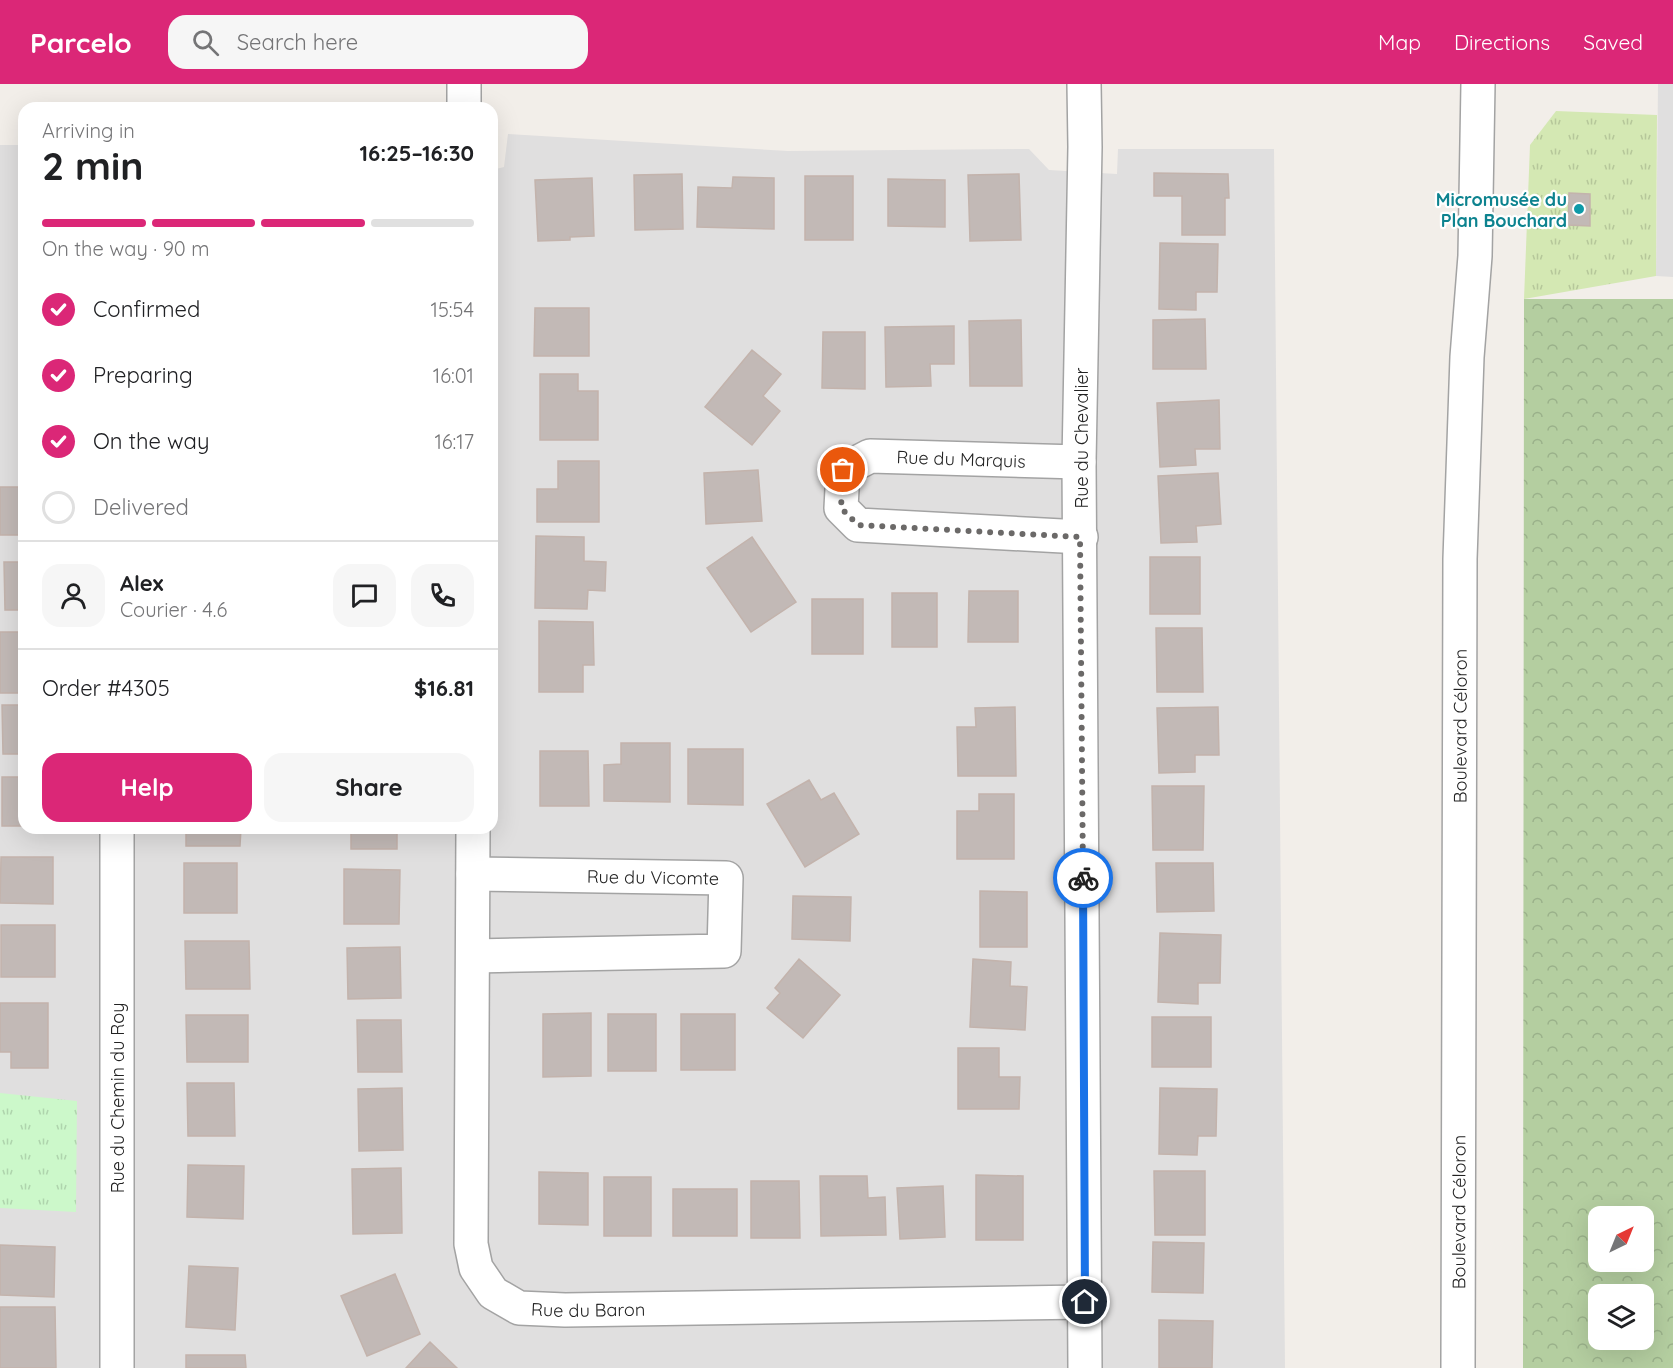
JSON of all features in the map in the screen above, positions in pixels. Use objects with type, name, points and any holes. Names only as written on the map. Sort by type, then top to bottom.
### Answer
[{"type":"street","points":[[464,84],[464,102]]},
{"type":"street","name":"Rue du Chevalier","points":[[1084,84],[1085,159],[1079,462],[1085,1368]]},
{"type":"street","name":"Boulevard Céloron","points":[[1458,1368],[1460,548],[1467,357],[1475,256],[1478,84]]},
{"type":"street","name":"Rue du Marquis","points":[[1079,462],[870,456],[843,470],[841,508],[858,525],[1080,537]]},
{"type":"street","name":"Rue du Chemin du Roy","points":[[117,834],[117,1368]]},
{"type":"street","name":"Rue du Baron","points":[[473,834],[471,1244],[476,1268],[493,1293],[519,1308],[565,1310],[1085,1302]]},
{"type":"street","name":"Rue du Vicomte","points":[[473,874],[726,878],[724,951],[474,956]]},
{"type":"shaded area","points":[[1658,84],[1673,84],[1673,277],[1656,276]]},
{"type":"shaded area","points":[[508,134],[788,151],[1029,149],[1049,170],[1117,174],[1118,149],[1274,149],[1285,1368],[0,1368],[0,145],[18,145],[18,834],[498,834],[498,168],[504,167]]},
{"type":"green space","points":[[1556,111],[1657,115],[1656,276],[1524,299],[1530,145]]},
{"type":"green space","points":[[1524,299],[1673,299],[1673,1368],[1523,1368]]},
{"type":"green space","points":[[0,1093],[77,1101],[76,1212],[0,1208]]},
{"type":"building","points":[[1154,173],[1228,174],[1229,198],[1225,198],[1225,235],[1182,235],[1182,196],[1154,196]]},
{"type":"building","points":[[682,174],[683,229],[635,230],[634,175]]},
{"type":"building","points":[[1019,174],[1021,240],[970,241],[968,175]]},
{"type":"building","points":[[805,176],[853,176],[853,240],[805,240]]},
{"type":"building","points":[[733,177],[774,178],[774,229],[697,227],[698,187],[732,188]]},
{"type":"building","points":[[592,178],[594,236],[570,237],[570,240],[538,241],[535,180]]},
{"type":"building","points":[[888,179],[945,180],[945,227],[888,226]]},
{"type":"building","name":"Micromusée du Plan Bouchard","points":[[1569,193],[1590,194],[1590,226],[1568,225]]},
{"type":"building","points":[[1160,243],[1218,244],[1217,292],[1196,292],[1196,310],[1159,309]]},
{"type":"building","points":[[535,308],[589,308],[589,356],[534,356]]},
{"type":"building","points":[[1205,319],[1206,369],[1153,369],[1153,320]]},
{"type":"building","points":[[1021,320],[1022,386],[970,386],[969,321]]},
{"type":"building","points":[[954,326],[954,364],[930,364],[931,386],[886,387],[885,327]]},
{"type":"building","points":[[823,332],[865,332],[865,389],[822,388]]},
{"type":"building","points":[[752,350],[781,374],[763,396],[780,411],[752,445],[705,407]]},
{"type":"building","points":[[540,374],[578,374],[578,391],[598,391],[598,440],[540,440]]},
{"type":"building","points":[[1219,400],[1220,449],[1195,449],[1196,465],[1160,467],[1157,403]]},
{"type":"building","points":[[558,461],[599,461],[599,522],[537,522],[537,489],[558,489]]},
{"type":"building","points":[[758,470],[762,521],[706,524],[704,473]]},
{"type":"building","points":[[1218,473],[1221,524],[1196,526],[1197,542],[1161,543],[1158,476]]},
{"type":"building","points":[[0,487],[18,487],[18,535],[0,535]]},
{"type":"building","points":[[536,536],[584,537],[584,561],[606,562],[605,591],[588,590],[587,609],[535,608]]},
{"type":"building","points":[[752,537],[796,602],[751,632],[707,568]]},
{"type":"building","points":[[1150,557],[1200,557],[1200,614],[1150,614]]},
{"type":"building","points":[[4,562],[18,562],[18,610],[5,610]]},
{"type":"building","points":[[969,591],[1018,591],[1018,642],[968,642]]},
{"type":"building","points":[[892,593],[937,593],[937,647],[892,647]]},
{"type":"building","points":[[812,599],[863,599],[863,654],[812,654]]},
{"type":"building","points":[[539,621],[593,622],[594,665],[583,665],[583,692],[539,692]]},
{"type":"building","points":[[1156,628],[1202,628],[1203,692],[1157,692]]},
{"type":"building","points":[[0,632],[18,632],[18,693],[0,693]]},
{"type":"building","points":[[2,705],[18,705],[18,754],[3,754]]},
{"type":"building","points":[[1015,707],[1016,776],[958,776],[957,727],[976,727],[975,708]]},
{"type":"building","points":[[1218,707],[1219,755],[1195,755],[1195,772],[1159,773],[1157,708]]},
{"type":"building","points":[[621,743],[670,743],[670,802],[604,801],[604,765],[621,764]]},
{"type":"building","points":[[688,749],[743,749],[743,805],[688,804]]},
{"type":"building","points":[[540,751],[588,751],[589,806],[540,806]]},
{"type":"building","points":[[2,777],[18,777],[18,826],[2,826]]},
{"type":"building","points":[[809,780],[821,800],[834,793],[859,834],[805,867],[767,804]]},
{"type":"building","points":[[1152,786],[1204,786],[1203,850],[1153,850]]},
{"type":"building","points":[[979,794],[1014,794],[1014,859],[957,859],[957,811],[979,811]]},
{"type":"building","points":[[186,834],[241,834],[240,846],[186,846]]},
{"type":"building","points":[[351,834],[397,834],[397,849],[351,849]]},
{"type":"building","points":[[1,857],[53,857],[53,904],[0,903]]},
{"type":"building","points":[[184,863],[237,863],[237,913],[184,913]]},
{"type":"building","points":[[1156,863],[1213,863],[1214,911],[1157,912]]},
{"type":"building","points":[[344,869],[400,870],[399,924],[344,924]]},
{"type":"building","points":[[980,891],[1027,892],[1027,947],[980,947]]},
{"type":"building","points":[[793,896],[851,897],[850,941],[792,939]]},
{"type":"building","points":[[1,925],[55,925],[55,977],[1,977]]},
{"type":"building","points":[[1160,933],[1221,935],[1220,983],[1198,983],[1198,1004],[1158,1002]]},
{"type":"building","points":[[185,941],[249,941],[250,989],[186,989]]},
{"type":"building","points":[[400,947],[401,998],[348,999],[347,948]]},
{"type":"building","points":[[799,959],[840,995],[803,1038],[767,1008],[780,993],[775,988]]},
{"type":"building","points":[[973,959],[1011,962],[1010,986],[1027,987],[1025,1030],[970,1027]]},
{"type":"building","points":[[0,1003],[48,1003],[48,1068],[11,1068],[11,1052],[0,1052]]},
{"type":"building","points":[[591,1013],[591,1076],[543,1077],[543,1014]]},
{"type":"building","points":[[608,1014],[656,1014],[656,1071],[608,1071]]},
{"type":"building","points":[[681,1014],[735,1014],[735,1070],[681,1070]]},
{"type":"building","points":[[186,1015],[248,1015],[248,1062],[187,1062]]},
{"type":"building","points":[[1152,1017],[1211,1017],[1211,1067],[1152,1067]]},
{"type":"building","points":[[357,1020],[401,1020],[402,1072],[358,1072]]},
{"type":"building","points":[[958,1048],[999,1048],[999,1077],[1020,1077],[1019,1109],[958,1109]]},
{"type":"building","points":[[187,1083],[234,1083],[235,1136],[188,1136]]},
{"type":"building","points":[[402,1088],[403,1150],[359,1151],[358,1089]]},
{"type":"building","points":[[1160,1088],[1217,1089],[1216,1136],[1198,1136],[1197,1155],[1159,1154]]},
{"type":"building","points":[[188,1165],[244,1166],[243,1219],[187,1217]]},
{"type":"building","points":[[401,1168],[402,1233],[353,1234],[352,1169]]},
{"type":"building","points":[[1154,1171],[1205,1171],[1205,1235],[1155,1235]]},
{"type":"building","points":[[539,1172],[588,1173],[588,1225],[539,1224]]},
{"type":"building","points":[[976,1175],[1023,1176],[1023,1240],[976,1240]]},
{"type":"building","points":[[820,1176],[867,1176],[868,1198],[885,1197],[886,1235],[821,1236]]},
{"type":"building","points":[[604,1177],[651,1177],[651,1236],[604,1236]]},
{"type":"building","points":[[751,1181],[799,1181],[800,1238],[751,1238]]},
{"type":"building","points":[[943,1186],[945,1237],[900,1239],[897,1188]]},
{"type":"building","points":[[673,1189],[737,1189],[737,1236],[673,1236]]},
{"type":"building","points":[[1153,1242],[1204,1243],[1203,1293],[1152,1292]]},
{"type":"building","points":[[0,1245],[55,1247],[54,1297],[0,1295]]},
{"type":"building","points":[[189,1266],[238,1268],[235,1330],[186,1327]]},
{"type":"building","points":[[395,1274],[420,1334],[367,1356],[341,1296]]},
{"type":"building","points":[[0,1307],[55,1307],[56,1368],[0,1368]]},
{"type":"building","points":[[1159,1320],[1213,1321],[1212,1368],[1159,1368]]},
{"type":"building","points":[[430,1342],[457,1368],[406,1368]]},
{"type":"building","points":[[186,1355],[245,1355],[246,1368],[186,1368]]},
{"type":"way so far","points":[[843,470],[841,508],[858,525],[1080,537],[1083,878]]},
{"type":"place","name":"Micromusée du Plan Bouchard","points":[[1579,209]]},
{"type":"route","points":[[1083,878],[1085,1302]]}]
